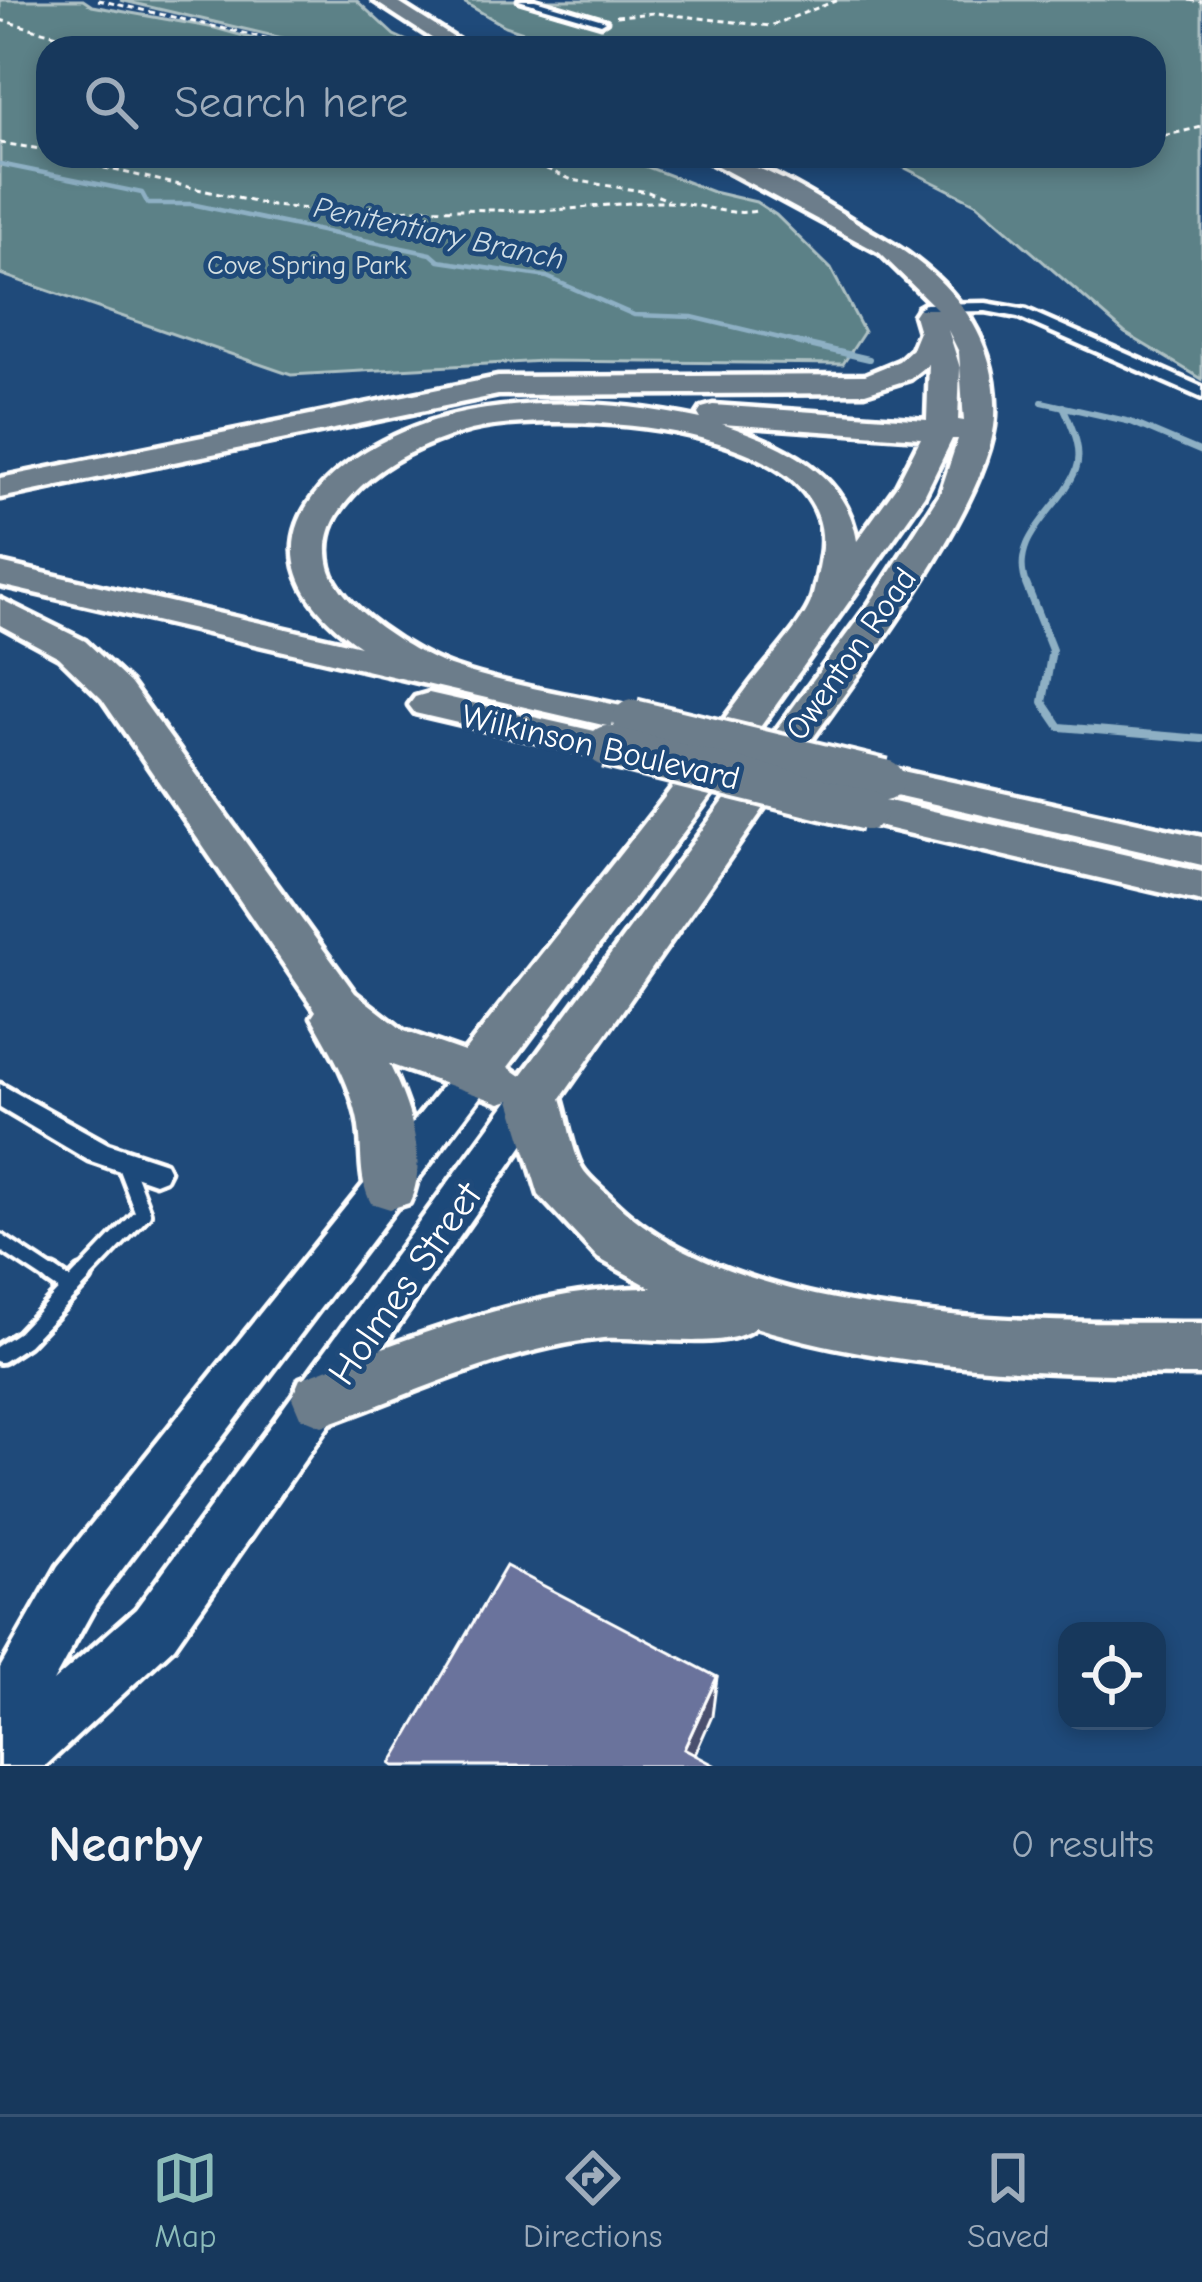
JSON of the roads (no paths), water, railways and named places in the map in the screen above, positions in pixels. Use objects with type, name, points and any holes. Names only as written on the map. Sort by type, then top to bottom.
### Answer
[{"type":"highway","points":[[382,0],[440,36]]},
{"type":"highway","points":[[439,676],[331,603],[310,564],[313,526],[334,491],[396,448],[452,427],[531,412],[626,408],[852,428],[942,420],[979,424],[973,352],[936,315],[899,255],[809,202],[736,168]]},
{"type":"highway","points":[[781,387],[887,380],[921,358],[936,315]]},
{"type":"highway","points":[[936,315],[945,368],[942,420]]},
{"type":"highway","points":[[0,488],[498,386],[613,382],[781,387],[865,394],[942,420]]},
{"type":"highway","points":[[531,412],[614,411],[681,421],[739,439],[788,463],[822,494],[838,530],[840,549],[825,608]]},
{"type":"highway","name":"Holmes Street","points":[[475,1074],[716,759],[912,489],[942,420]]},
{"type":"highway","name":"Owenton Road","points":[[770,769],[930,537],[956,494],[979,424]]},
{"type":"highway","name":"Wilkinson Boulevard","points":[[0,574],[439,676],[620,733]]},
{"type":"highway","points":[[0,606],[72,649],[106,680],[338,1006],[386,1044],[535,1096],[536,1132],[563,1187],[626,1250],[671,1276],[728,1298],[838,1325]]},
{"type":"highway","name":"Wilkinson Boulevard","points":[[0,606],[620,733],[875,795],[1202,887]]},
{"type":"highway","name":"Holmes Street","points":[[535,1096],[770,769]]},
{"type":"highway","name":"Wilkinson Boulevard","points":[[875,795],[1202,851]]},
{"type":"highway","points":[[315,978],[380,1099],[391,1138],[390,1187]]},
{"type":"highway","points":[[322,1398],[536,1325],[604,1313],[725,1313],[1095,1347],[1202,1349]]},
{"type":"main road","name":"Holmes Street","points":[[0,1723],[77,1585],[475,1074]]},
{"type":"main road","name":"Holmes Street","points":[[2,1766],[155,1628],[535,1096]]},
{"type":"street","points":[[524,0],[601,22]]},
{"type":"street","points":[[936,315],[1022,313],[1197,386]]},
{"type":"street","points":[[0,1095],[98,1152],[154,1171]]},
{"type":"lane","points":[[0,1354],[23,1339],[142,1213],[123,1161]]},
{"type":"lane","points":[[0,1242],[71,1289]]},
{"type":"waterway","name":"Penitentiary Branch","points":[[0,164],[142,193],[148,204],[191,204],[431,254],[439,261],[547,277],[634,315],[692,317],[809,345]]},
{"type":"waterway","name":"Penitentiary Branch","points":[[796,342],[869,359]]},
{"type":"waterway","name":"Penitentiary Branch","points":[[1042,402],[1063,407]]},
{"type":"waterway","points":[[1027,586],[1023,569],[1029,539],[1068,485],[1078,462],[1076,437],[1063,407]]},
{"type":"waterway","name":"Penitentiary Branch","points":[[1063,407],[1131,422],[1202,452]]},
{"type":"waterway","points":[[1027,586],[1052,650],[1043,702],[1060,727],[1202,739]]},
{"type":"park label","name":"Cove Spring Park","points":[[307,265]]}]
